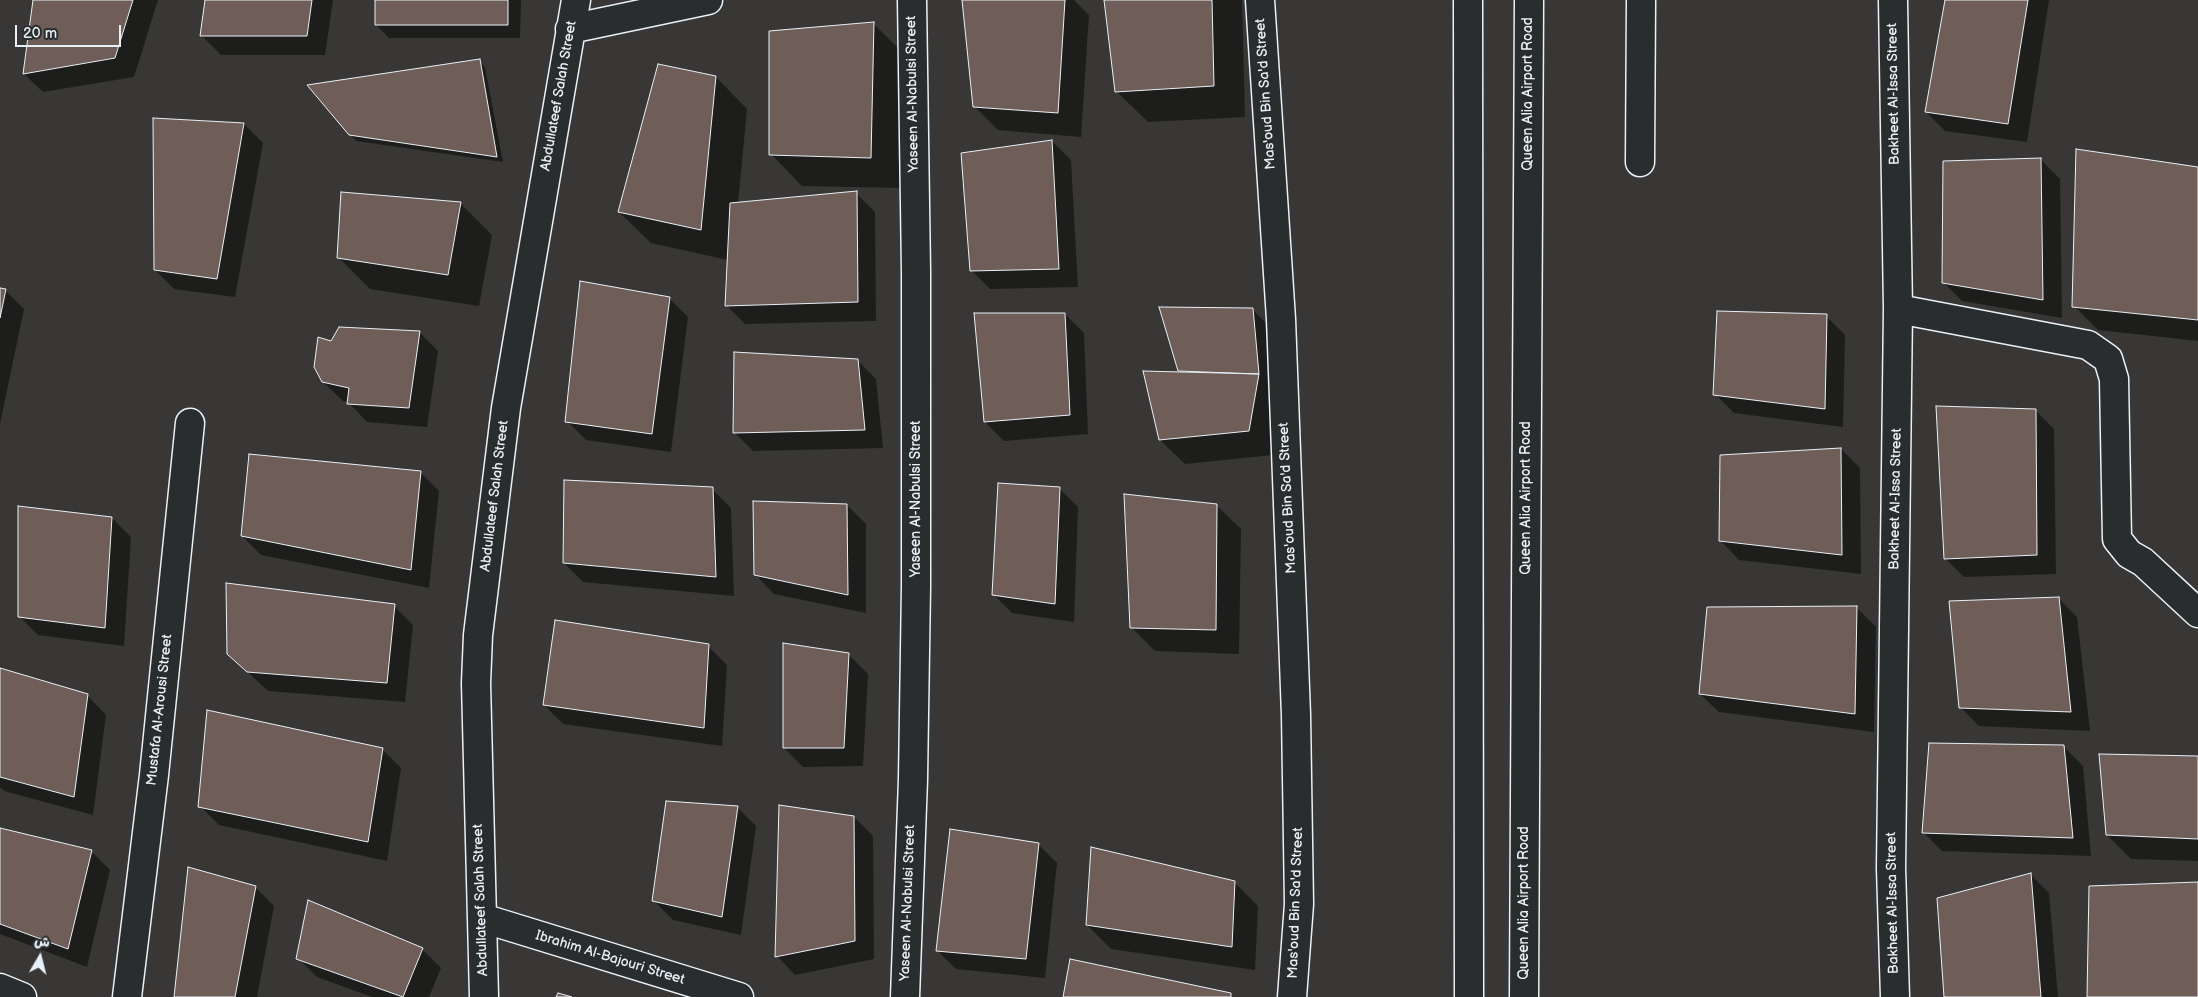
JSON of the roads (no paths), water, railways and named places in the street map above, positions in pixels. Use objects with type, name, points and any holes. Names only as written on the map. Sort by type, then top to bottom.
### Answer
[{"type":"main road","name":"Abdullateef Salah Street","points":[[484,997],[476,693],[478,635],[506,408],[576,0]]},
{"type":"main road","points":[[570,29],[708,0]]},
{"type":"main road","name":"Yaseen Al-Nabulsi Street","points":[[905,997],[913,779],[916,586],[916,272],[912,0]]},
{"type":"main road","name":"Mas'oud Bin Sa'd Street","points":[[1260,0],[1281,320],[1296,706],[1299,904],[1292,997]]},
{"type":"main road","points":[[1468,0],[1468,997]]},
{"type":"main road","name":"Queen Alia Airport Road","points":[[1524,997],[1529,0]]},
{"type":"main road","points":[[1640,162],[1641,0]]},
{"type":"main road","name":"Bakheet Al-Issa Street","points":[[1893,0],[1898,309],[1890,868],[1895,997]]},
{"type":"main road","points":[[1898,309],[2088,345],[2108,359],[2114,379],[2117,539],[2128,554],[2143,562],[2198,613]]},
{"type":"main road","name":"Mustafa Al-Arousi Street","points":[[127,997],[154,775],[190,423]]},
{"type":"main road","name":"Ibrahim Al-Bajouri Street","points":[[482,918],[739,997]]},
{"type":"main road","points":[[0,988],[22,997]]}]
